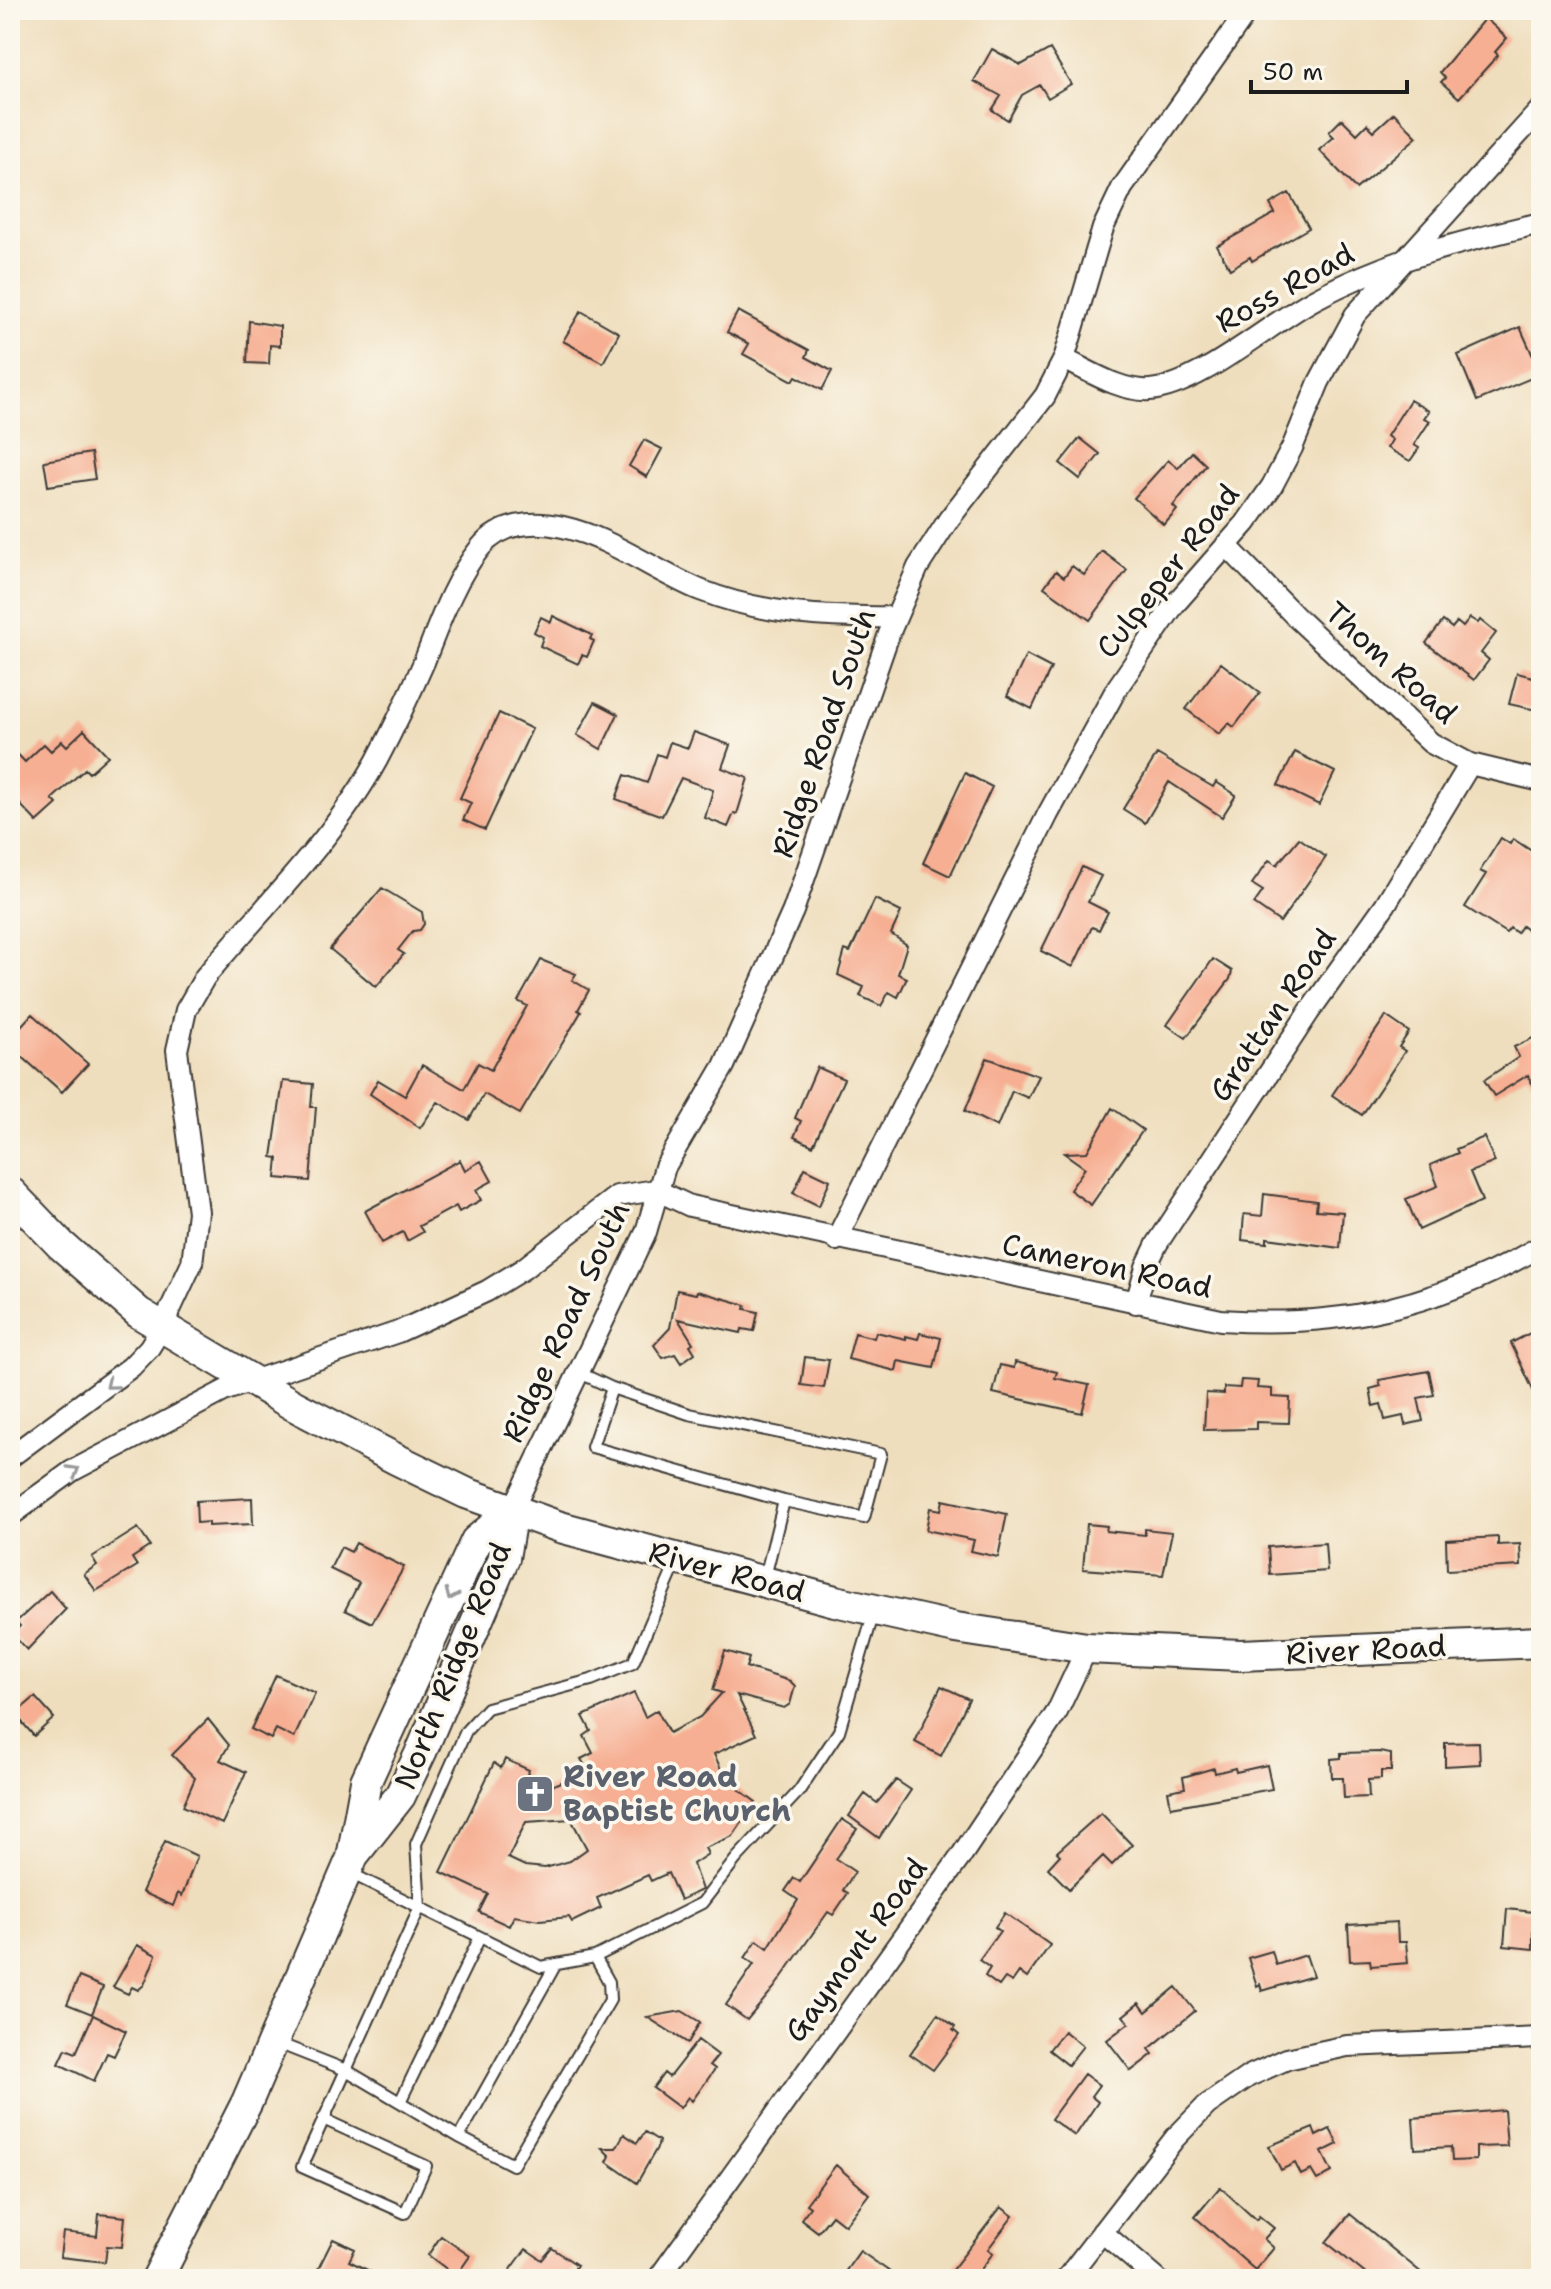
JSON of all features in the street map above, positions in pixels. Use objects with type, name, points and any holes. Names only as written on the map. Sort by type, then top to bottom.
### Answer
[{"type":"main road","name":"River Road","points":[[10,1192],[98,1278],[139,1313],[250,1380],[396,1459],[512,1511],[763,1583],[875,1610],[1028,1641],[1087,1648],[1241,1655],[1541,1642]]},
{"type":"main road","name":"North Ridge Road","points":[[157,2279],[220,2158],[349,1864],[400,1796],[421,1752],[504,1558],[512,1511]]},
{"type":"street","name":"Ridge Road South","points":[[512,1511],[646,1232],[656,1190],[675,1148],[730,1053],[793,911],[896,617],[925,555],[949,519],[1019,432],[1064,359],[1103,228],[1122,188],[1248,10]]},
{"type":"street","name":"Culpeper Road","points":[[836,1240],[1048,814],[1117,688],[1174,605],[1272,486],[1292,448],[1319,382],[1355,315],[1541,109]]},
{"type":"street","name":"Ross Road","points":[[1064,359],[1135,389],[1163,387],[1215,362],[1317,297],[1407,257],[1541,223]]},
{"type":"street","points":[[10,1457],[131,1367],[162,1327],[192,1263],[197,1236],[195,1186],[177,1050],[186,1010],[205,977],[352,800],[377,759],[438,625],[480,547],[507,528],[554,525],[579,532],[698,589],[746,606],[834,618],[896,617]]},
{"type":"street","name":"Thom Road","points":[[1226,545],[1395,713],[1440,750],[1470,764],[1541,781]]},
{"type":"street","name":"Grattan Road","points":[[1136,1303],[1157,1244],[1300,1025],[1385,905],[1470,764]]},
{"type":"street","points":[[10,1516],[72,1471],[250,1380],[398,1332],[460,1305],[523,1269],[617,1196],[656,1190]]},
{"type":"street","name":"Cameron Road","points":[[656,1190],[690,1206],[836,1240],[1221,1320],[1279,1324],[1333,1321],[1426,1300],[1473,1282],[1541,1246]]},
{"type":"street","name":"Gaymont Road","points":[[658,2279],[959,1859],[1057,1712],[1087,1648]]},
{"type":"street","points":[[1066,2279],[1175,2138],[1207,2105],[1249,2076],[1315,2051],[1347,2046],[1541,2038]]},
{"type":"street","points":[[1102,2232],[1157,2279]]},
{"type":"lane","points":[[578,1372],[612,1388],[689,1414],[881,1454],[864,1518],[784,1501],[592,1447],[612,1388]]},
{"type":"lane","points":[[763,1583],[784,1501]]},
{"type":"lane","points":[[323,2119],[426,2166],[405,2213],[302,2167],[323,2119],[420,1907],[416,1844],[466,1731],[487,1708],[591,1680],[633,1663],[678,1559]]},
{"type":"lane","points":[[349,1864],[420,1907],[541,1967],[595,1957],[702,1903],[736,1859],[799,1791],[839,1731],[875,1610]]},
{"type":"lane","points":[[400,2102],[480,1937]]},
{"type":"lane","points":[[273,2041],[346,2070],[513,2165],[610,2000],[609,1982],[595,1957]]},
{"type":"lane","points":[[459,2137],[556,1964]]},
{"type":"building","points":[[1485,18],[1507,38],[1495,52],[1498,55],[1459,98],[1441,82],[1445,78],[1440,72]]},
{"type":"building","points":[[992,49],[1021,65],[1050,49],[1071,84],[1048,98],[1040,85],[1022,95],[1008,120],[992,110],[1001,96],[974,81]]},
{"type":"building","points":[[1394,113],[1417,137],[1356,189],[1319,150],[1334,137],[1329,132],[1342,119],[1357,134],[1367,124],[1374,131]]},
{"type":"building","points":[[1289,193],[1309,228],[1252,261],[1250,257],[1230,269],[1217,246],[1275,213],[1270,204]]},
{"type":"building","points":[[581,311],[619,333],[603,363],[563,341]]},
{"type":"building","points":[[738,311],[809,350],[806,357],[832,371],[822,390],[796,376],[793,381],[743,354],[749,344],[727,332]]},
{"type":"building","points":[[249,321],[280,326],[280,346],[270,345],[269,364],[247,363]]},
{"type":"building","points":[[1520,327],[1541,374],[1477,401],[1458,355]]},
{"type":"building","points":[[1410,400],[1429,411],[1424,418],[1430,421],[1414,445],[1419,448],[1410,461],[1387,448],[1392,440],[1387,436]]},
{"type":"building","points":[[1080,438],[1100,454],[1080,479],[1060,463]]},
{"type":"building","points":[[644,440],[662,449],[647,477],[629,466]]},
{"type":"building","points":[[1192,452],[1206,465],[1173,506],[1177,510],[1164,525],[1134,498],[1168,460],[1178,468]]},
{"type":"building","points":[[91,453],[95,479],[48,486],[44,461]]},
{"type":"building","points":[[1102,551],[1127,570],[1090,620],[1044,587],[1056,571],[1064,577],[1072,566],[1084,575]]},
{"type":"building","points":[[553,616],[592,635],[590,639],[594,641],[587,657],[582,655],[578,664],[540,646],[543,637],[534,632],[541,617],[551,622]]},
{"type":"building","points":[[1470,618],[1478,623],[1480,620],[1496,633],[1481,653],[1489,660],[1474,680],[1426,643],[1443,621],[1452,628],[1457,622],[1463,627]]},
{"type":"building","points":[[1026,655],[1051,668],[1032,709],[1007,696]]},
{"type":"building","points":[[1221,663],[1260,693],[1234,727],[1229,723],[1219,734],[1186,709]]},
{"type":"building","points":[[1517,673],[1541,679],[1541,711],[1509,704]]},
{"type":"building","points":[[595,702],[618,714],[601,749],[577,735]]},
{"type":"building","points":[[499,713],[532,729],[485,830],[463,820],[471,803],[460,798]]},
{"type":"building","points":[[84,730],[108,756],[89,773],[85,769],[52,799],[57,804],[37,822],[18,802],[10,808],[10,746],[25,762],[44,744],[51,751],[62,741],[67,746]]},
{"type":"building","points":[[694,732],[730,745],[722,768],[748,778],[737,814],[734,813],[728,827],[705,818],[713,790],[681,778],[662,816],[616,799],[625,775],[647,783],[657,754],[665,757],[670,742],[688,748]]},
{"type":"building","points":[[1295,752],[1335,772],[1319,805],[1278,785]]},
{"type":"building","points":[[1157,754],[1213,787],[1216,782],[1236,795],[1222,817],[1169,782],[1145,823],[1123,809]]},
{"type":"building","points":[[965,773],[992,787],[950,876],[923,863]]},
{"type":"building","points":[[1299,838],[1326,857],[1280,922],[1254,904],[1263,891],[1252,884],[1269,860],[1277,865]]},
{"type":"building","points":[[1501,838],[1510,844],[1513,839],[1541,857],[1541,879],[1532,892],[1541,897],[1541,941],[1522,926],[1517,933],[1510,928],[1506,933],[1465,907],[1486,874],[1480,871]]},
{"type":"building","points":[[1082,867],[1101,876],[1088,902],[1108,912],[1099,930],[1092,927],[1073,967],[1041,951]]},
{"type":"building","points":[[382,888],[422,912],[424,924],[420,930],[413,931],[398,950],[404,954],[376,987],[330,949]]},
{"type":"building","points":[[875,899],[901,912],[891,934],[907,945],[898,974],[907,978],[898,997],[889,992],[881,1006],[860,996],[864,987],[838,975],[845,950],[850,952]]},
{"type":"building","points":[[1213,959],[1232,971],[1230,979],[1186,1038],[1167,1025]]},
{"type":"building","points":[[541,960],[576,974],[572,980],[589,990],[578,1010],[581,1012],[520,1114],[484,1094],[469,1120],[438,1102],[420,1128],[370,1094],[378,1080],[405,1096],[422,1065],[464,1089],[478,1063],[491,1070],[527,1006],[518,1001]]},
{"type":"building","points":[[32,1014],[88,1064],[62,1092],[10,1046],[10,1038]]},
{"type":"building","points":[[1386,1016],[1409,1032],[1399,1047],[1405,1051],[1362,1115],[1332,1095]]},
{"type":"building","points":[[1541,1034],[1541,1102],[1528,1075],[1494,1096],[1484,1080],[1519,1057],[1514,1047]]},
{"type":"building","points":[[987,1058],[1039,1076],[1028,1098],[1012,1091],[997,1127],[965,1111]]},
{"type":"building","points":[[817,1067],[844,1079],[813,1146],[794,1137],[801,1121],[795,1118]]},
{"type":"building","points":[[283,1081],[313,1084],[311,1107],[316,1107],[310,1181],[276,1178],[278,1158],[272,1157]]},
{"type":"building","points":[[1112,1108],[1143,1130],[1091,1205],[1070,1190],[1085,1168],[1064,1153],[1087,1152]]},
{"type":"building","points":[[1484,1137],[1495,1162],[1470,1172],[1482,1201],[1419,1230],[1406,1199],[1438,1186],[1430,1165]]},
{"type":"building","points":[[460,1160],[465,1170],[481,1161],[492,1181],[476,1190],[481,1200],[459,1212],[456,1206],[419,1226],[423,1232],[407,1241],[403,1232],[382,1243],[365,1211]]},
{"type":"building","points":[[805,1168],[830,1180],[819,1206],[793,1193]]},
{"type":"building","points":[[1264,1194],[1317,1201],[1316,1210],[1343,1212],[1340,1248],[1267,1238],[1267,1243],[1242,1240],[1244,1214],[1262,1216]]},
{"type":"building","points":[[677,1290],[696,1294],[697,1291],[746,1305],[745,1309],[758,1312],[754,1331],[742,1329],[741,1333],[678,1319],[693,1343],[690,1345],[695,1353],[681,1363],[675,1354],[663,1358],[654,1345],[670,1328]]},
{"type":"building","points":[[876,1332],[906,1339],[906,1336],[918,1339],[920,1333],[941,1338],[934,1368],[898,1361],[896,1371],[848,1359],[855,1333],[874,1338]]},
{"type":"building","points":[[1532,1332],[1536,1340],[1541,1338],[1541,1407],[1511,1343]]},
{"type":"building","points":[[805,1357],[829,1360],[824,1388],[801,1385]]},
{"type":"building","points":[[1015,1362],[1057,1372],[1055,1378],[1089,1385],[1082,1413],[993,1393],[1000,1365],[1014,1368]]},
{"type":"building","points":[[1429,1371],[1434,1395],[1418,1398],[1423,1421],[1405,1425],[1403,1416],[1385,1420],[1381,1404],[1373,1406],[1370,1389],[1381,1386],[1379,1380]]},
{"type":"building","points":[[1241,1380],[1258,1381],[1257,1388],[1272,1389],[1272,1397],[1290,1398],[1289,1423],[1256,1422],[1256,1429],[1204,1430],[1206,1393],[1224,1394],[1224,1387],[1240,1388]]},
{"type":"building","points":[[252,1498],[253,1524],[208,1526],[208,1522],[197,1523],[196,1501]]},
{"type":"building","points":[[943,1500],[1007,1514],[998,1557],[971,1551],[974,1540],[926,1530],[930,1508],[941,1510]]},
{"type":"building","points":[[1087,1524],[1107,1526],[1106,1531],[1145,1535],[1145,1529],[1172,1532],[1163,1575],[1083,1569]]},
{"type":"building","points":[[138,1528],[150,1546],[132,1558],[137,1566],[96,1591],[84,1574],[97,1565],[92,1557]]},
{"type":"building","points":[[1498,1537],[1498,1545],[1520,1544],[1521,1566],[1447,1570],[1446,1540]]},
{"type":"building","points":[[356,1543],[404,1567],[372,1623],[345,1610],[359,1583],[330,1569],[341,1547],[351,1552]]},
{"type":"building","points":[[1325,1543],[1327,1571],[1270,1575],[1268,1547]]},
{"type":"building","points":[[50,1591],[66,1609],[27,1650],[12,1634],[20,1626],[16,1622]]},
{"type":"building","name":"River Road Baptist Church","points":[[725,1651],[749,1658],[746,1667],[790,1681],[795,1686],[790,1704],[784,1708],[737,1695],[756,1735],[714,1754],[726,1780],[756,1802],[733,1836],[705,1848],[708,1854],[693,1864],[702,1890],[680,1900],[668,1873],[651,1881],[648,1875],[597,1898],[601,1908],[572,1922],[569,1917],[540,1920],[514,1916],[509,1926],[479,1912],[488,1894],[441,1872],[494,1763],[501,1768],[505,1759],[529,1770],[525,1779],[548,1788],[587,1769],[581,1759],[593,1753],[584,1736],[591,1731],[583,1716],[634,1693],[645,1717],[657,1710],[669,1733],[700,1717],[722,1693],[713,1690]],"holes":[[[571,1819],[587,1849],[570,1861],[545,1868],[525,1866],[508,1858],[526,1822]]]},
{"type":"building","points":[[276,1675],[315,1693],[294,1738],[276,1729],[271,1739],[251,1729]]},
{"type":"building","points":[[941,1686],[969,1699],[941,1756],[915,1742]]},
{"type":"building","points":[[35,1697],[54,1718],[34,1736],[15,1714]]},
{"type":"building","points":[[208,1719],[229,1745],[220,1760],[246,1772],[222,1824],[183,1806],[195,1778],[172,1755]]},
{"type":"building","points":[[1479,1742],[1480,1764],[1445,1766],[1445,1743]]},
{"type":"building","points":[[1341,1753],[1391,1754],[1391,1771],[1381,1771],[1381,1779],[1368,1780],[1369,1797],[1344,1798],[1343,1778],[1332,1778],[1331,1759],[1341,1758]]},
{"type":"building","points":[[1267,1765],[1272,1789],[1171,1807],[1168,1791],[1185,1788],[1183,1777],[1214,1768],[1215,1773],[1235,1768],[1236,1772]]},
{"type":"building","points":[[896,1780],[911,1790],[879,1838],[849,1816],[865,1794],[877,1803]]},
{"type":"building","points":[[1101,1813],[1132,1845],[1112,1865],[1103,1856],[1069,1889],[1048,1868],[1060,1855],[1057,1852]]},
{"type":"building","points":[[842,1819],[857,1829],[836,1859],[855,1872],[843,1890],[848,1893],[833,1915],[828,1912],[747,2020],[726,2005],[754,1964],[745,1958],[757,1940],[768,1948],[798,1900],[785,1891],[794,1878],[800,1882]]},
{"type":"building","points":[[165,1841],[197,1856],[182,1896],[178,1893],[173,1906],[142,1892]]},
{"type":"building","points":[[1507,1909],[1533,1912],[1533,1949],[1504,1946]]},
{"type":"building","points":[[1005,1913],[1050,1945],[1027,1978],[1019,1972],[1012,1982],[1005,1978],[999,1986],[985,1976],[990,1968],[979,1960],[1000,1931],[995,1927]]},
{"type":"building","points":[[1397,1922],[1398,1942],[1406,1942],[1408,1963],[1371,1966],[1370,1960],[1350,1961],[1348,1925]]},
{"type":"building","points":[[137,1945],[156,1955],[144,1985],[138,1990],[132,1987],[128,1994],[113,1987]]},
{"type":"building","points":[[1272,1951],[1276,1965],[1306,1955],[1313,1976],[1262,1991],[1260,1984],[1257,1986],[1248,1958]]},
{"type":"building","points":[[79,1977],[103,1987],[92,2014],[67,2004]]},
{"type":"building","points":[[1176,1987],[1195,2011],[1149,2049],[1153,2054],[1131,2071],[1107,2040],[1129,2023],[1123,2016],[1139,2003],[1146,2012]]},
{"type":"building","points":[[682,2011],[700,2022],[688,2043],[647,2017]]},
{"type":"building","points":[[938,2014],[955,2027],[953,2030],[959,2035],[933,2070],[910,2054]]},
{"type":"building","points":[[93,2015],[126,2031],[114,2056],[107,2053],[94,2081],[59,2064],[66,2049],[76,2053]]},
{"type":"building","points":[[1064,2031],[1083,2046],[1068,2065],[1049,2050]]},
{"type":"building","points":[[698,2040],[718,2055],[710,2065],[715,2069],[692,2101],[688,2097],[680,2108],[653,2088],[664,2073],[669,2077]]},
{"type":"building","points":[[1084,2074],[1099,2085],[1091,2096],[1098,2102],[1075,2136],[1051,2119]]},
{"type":"building","points":[[1504,2110],[1507,2146],[1476,2147],[1476,2160],[1452,2161],[1451,2147],[1415,2149],[1413,2118]]},
{"type":"building","points":[[1313,2128],[1316,2136],[1330,2129],[1338,2144],[1322,2152],[1332,2172],[1317,2180],[1311,2170],[1301,2175],[1295,2163],[1281,2170],[1269,2146]]},
{"type":"building","points":[[645,2132],[659,2141],[637,2183],[607,2162],[610,2156],[602,2148],[616,2148],[624,2134],[637,2143]]},
{"type":"building","points":[[836,2165],[869,2194],[845,2225],[832,2215],[818,2232],[801,2219],[810,2207],[806,2204]]},
{"type":"building","points":[[1220,2187],[1256,2220],[1259,2216],[1274,2228],[1264,2239],[1274,2248],[1255,2270],[1195,2217]]},
{"type":"building","points":[[1001,2207],[1013,2216],[988,2249],[993,2253],[974,2279],[945,2279]]},
{"type":"building","points":[[99,2214],[125,2217],[122,2247],[107,2246],[105,2262],[60,2257],[63,2232],[97,2236]]},
{"type":"building","points":[[1350,2214],[1429,2279],[1372,2279],[1326,2242]]},
{"type":"building","points":[[441,2236],[470,2256],[456,2276],[428,2255]]},
{"type":"building","points":[[333,2239],[355,2249],[349,2261],[386,2279],[313,2279]]},
{"type":"building","points":[[552,2248],[577,2265],[567,2279],[504,2279],[526,2249],[542,2260]]},
{"type":"building","points":[[860,2251],[900,2279],[840,2279]]},
{"type":"place","name":"River Road Baptist Church","points":[[535,1794]]}]
